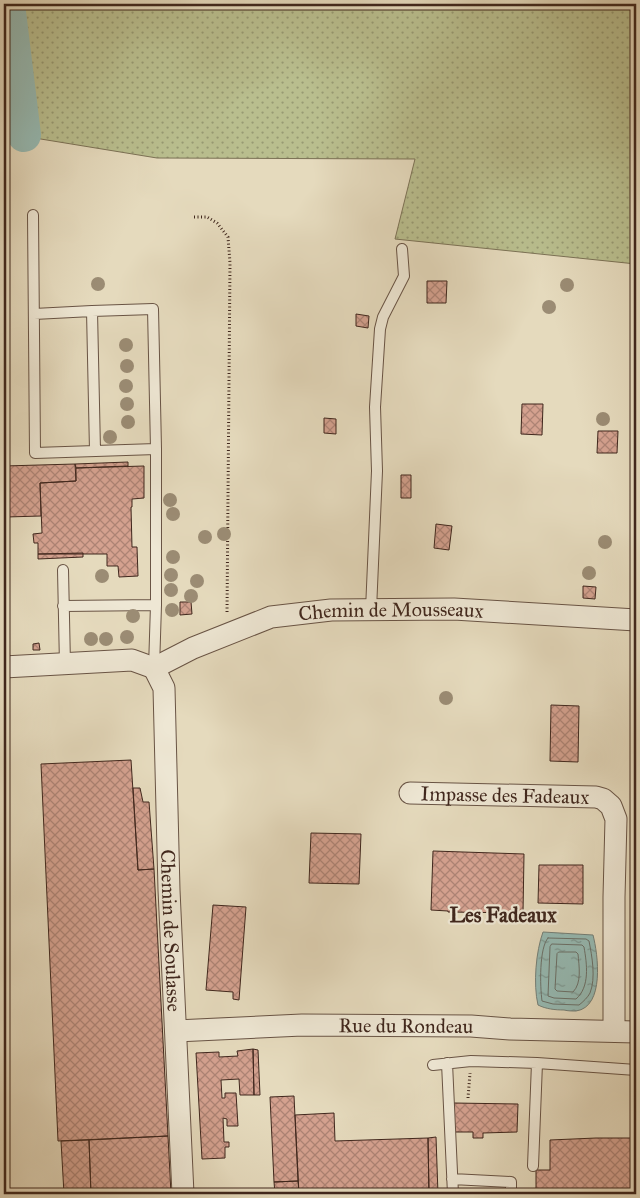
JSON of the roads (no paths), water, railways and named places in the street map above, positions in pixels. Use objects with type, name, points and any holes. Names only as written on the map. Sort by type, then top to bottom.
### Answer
[{"type":"street","name":"Chemin de Mousseaux","points":[[154,668],[193,648],[272,617],[331,610],[454,609],[636,620]]},
{"type":"street","points":[[4,667],[132,660],[154,668]]},
{"type":"street","name":"Chemin de Soulasse","points":[[154,668],[164,688],[168,890],[183,1194]]},
{"type":"street","name":"Impasse des Fadeaux","points":[[410,793],[596,797],[603,799],[611,806],[616,819],[614,1022],[612,1030]]},
{"type":"street","name":"Rue du Rondeau","points":[[176,1032],[302,1025],[471,1026],[510,1029],[636,1032]]},
{"type":"lane","points":[[32,214],[36,453],[156,449]]},
{"type":"lane","points":[[370,610],[377,471],[376,407],[380,329],[383,317],[404,276],[402,249]]},
{"type":"lane","points":[[34,314],[153,309],[156,449],[154,668]]},
{"type":"lane","points":[[92,311],[95,451]]},
{"type":"lane","points":[[63,570],[64,664]]},
{"type":"lane","points":[[64,606],[156,605]]},
{"type":"lane","points":[[432,1065],[471,1061],[537,1063],[636,1070]]},
{"type":"lane","points":[[447,1063],[453,1194]]},
{"type":"lane","points":[[533,1166],[537,1063]]},
{"type":"lane","points":[[452,1179],[511,1182],[511,1194]]},
{"type":"water","points":[[633,664],[636,664],[636,773],[631,773]]},
{"type":"water","points":[[543,932],[593,935],[597,954],[597,979],[592,1000],[585,1007],[576,1011],[570,1011],[551,1009],[538,1005],[536,997],[536,968]]},
{"type":"waterway","points":[[8,4],[24,135]]},
{"type":"district","name":"Les Fadeaux","points":[[503,915]]}]
